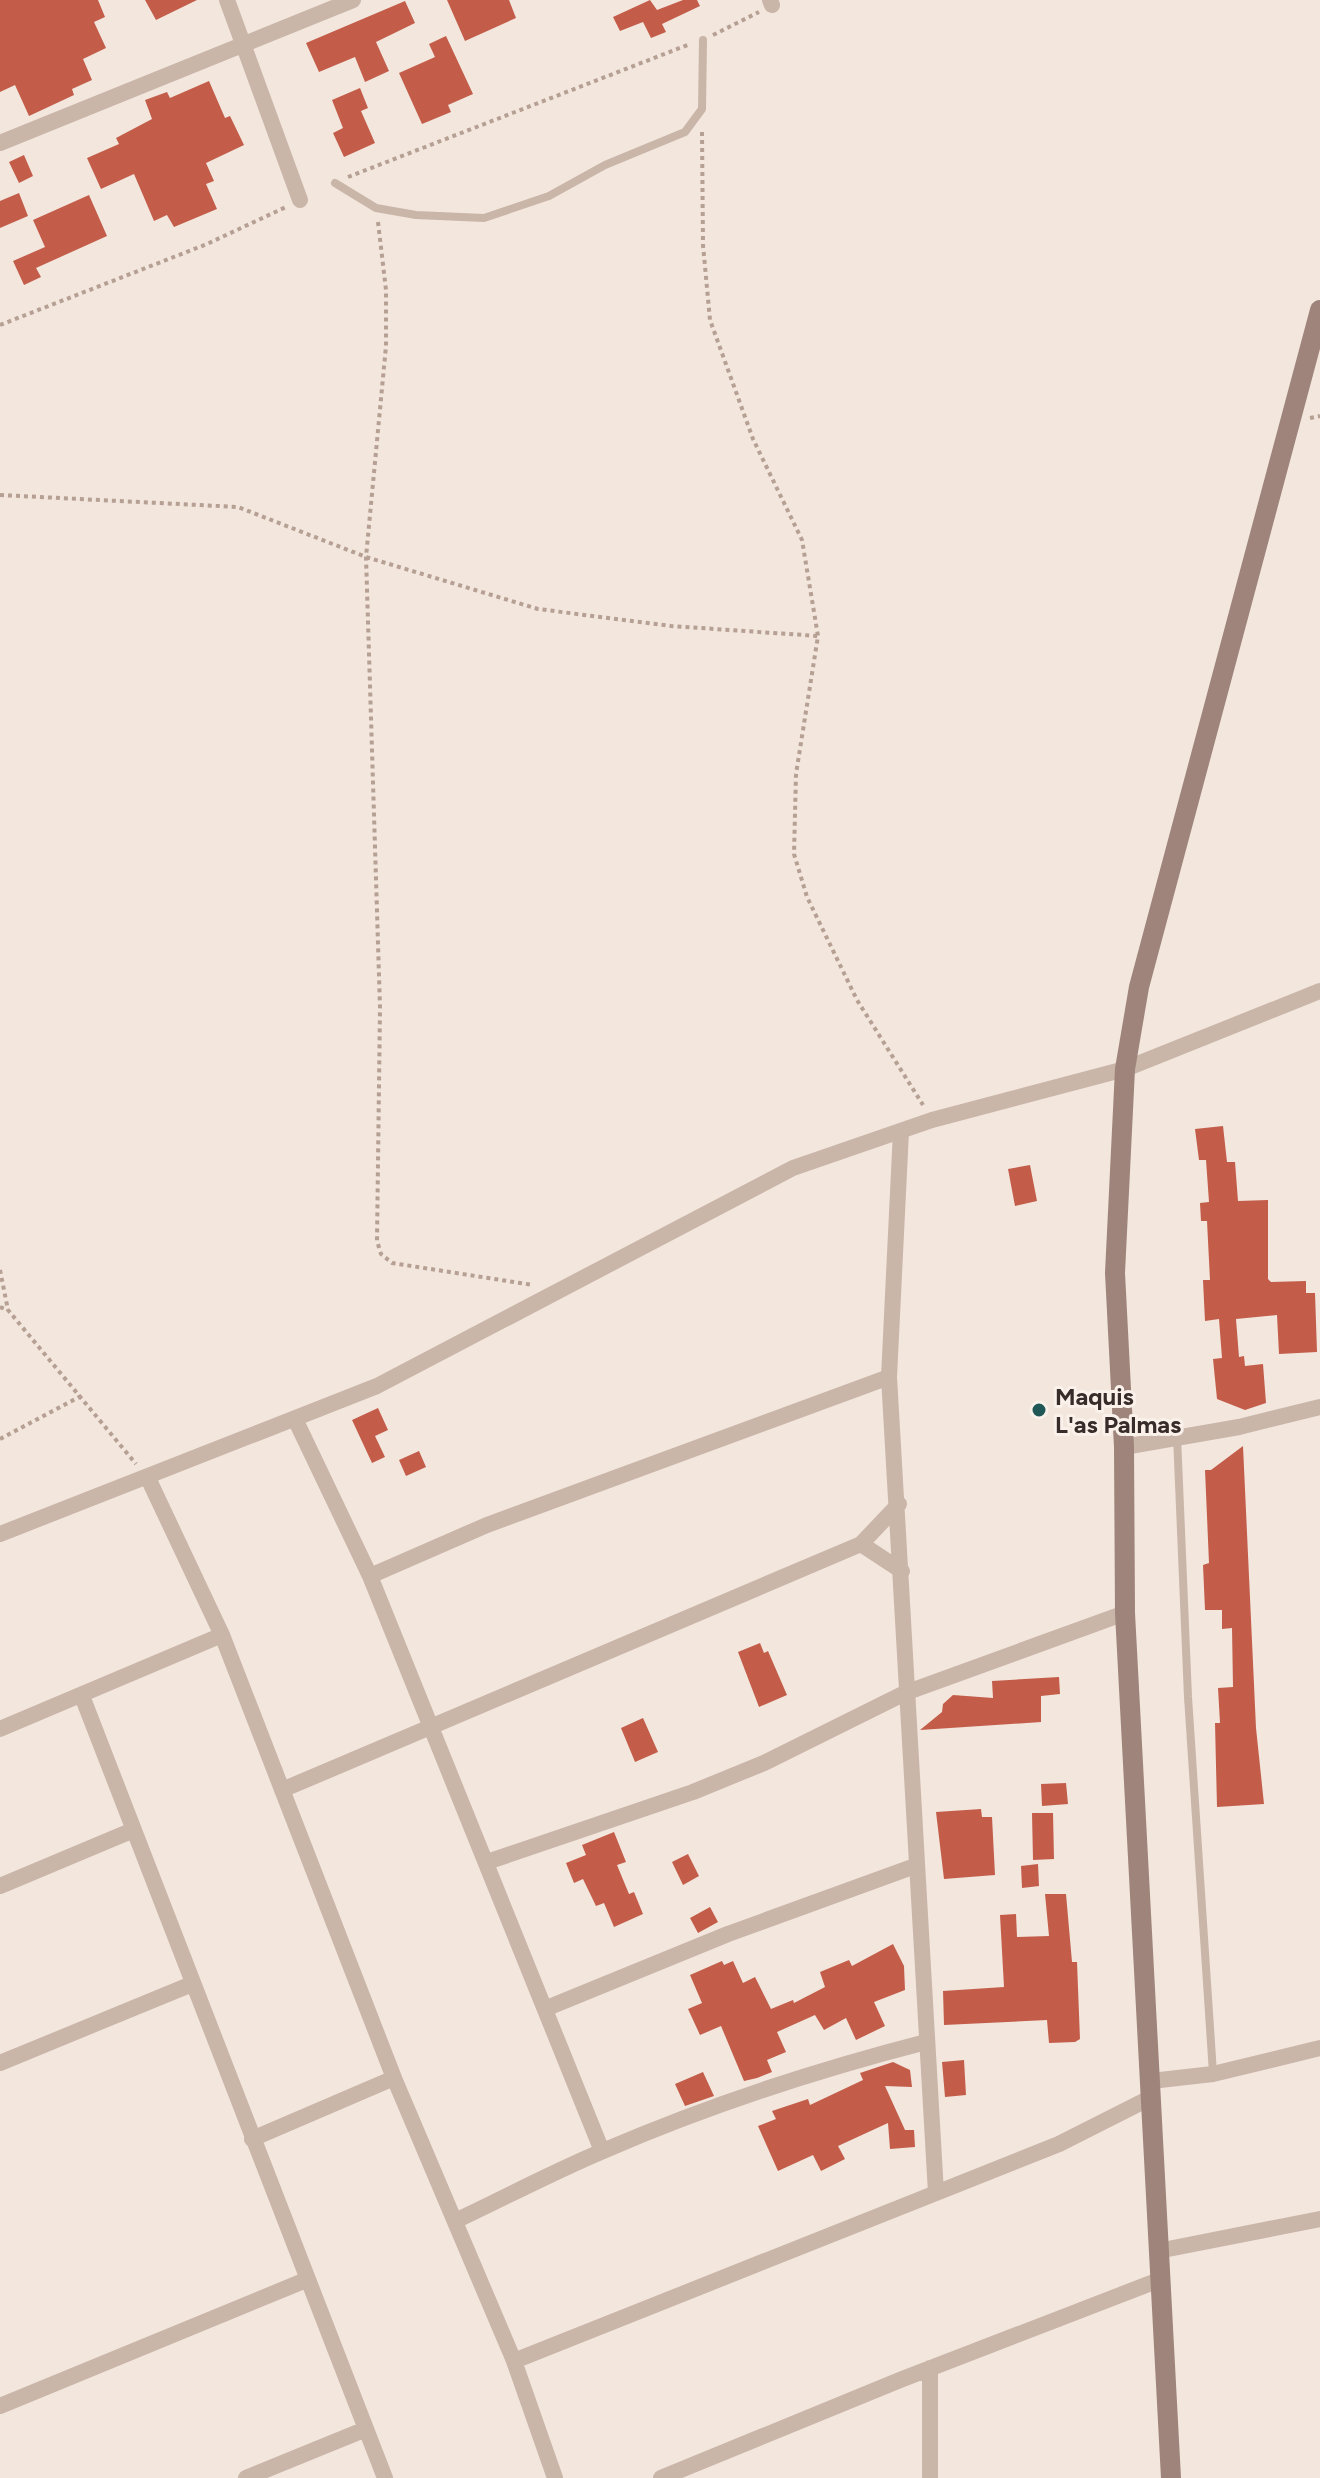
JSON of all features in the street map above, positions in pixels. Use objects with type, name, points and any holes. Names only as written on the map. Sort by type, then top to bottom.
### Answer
[{"type":"street","points":[[227,0],[300,200]]},
{"type":"street","points":[[0,143],[353,0]]},
{"type":"street","points":[[1171,2478],[1125,1613],[1124,1447],[1115,1273],[1125,1069],[1139,987],[1320,310]]},
{"type":"street","points":[[0,1534],[377,1386],[793,1168],[932,1120],[1125,1069],[1320,993]]},
{"type":"street","points":[[901,1131],[889,1377],[899,1504],[905,1693],[936,2193]]},
{"type":"street","points":[[370,1576],[501,1520],[889,1377]]},
{"type":"street","points":[[1124,1447],[1239,1427],[1320,1407]]},
{"type":"street","points":[[295,1419],[370,1576],[547,2008],[602,2151]]},
{"type":"street","points":[[148,1478],[222,1635],[394,2078],[514,2361],[555,2478]]},
{"type":"street","points":[[282,1790],[861,1544],[899,1504]]},
{"type":"street","points":[[861,1544],[902,1571]]},
{"type":"street","points":[[487,1862],[693,1792],[764,1763],[905,1693],[1125,1613]]},
{"type":"street","points":[[0,1729],[222,1635]]},
{"type":"street","points":[[82,1696],[131,1831],[385,2478]]},
{"type":"street","points":[[0,1886],[131,1831]]},
{"type":"street","points":[[547,2008],[728,1934],[915,1866]]},
{"type":"street","points":[[0,2063],[192,1984]]},
{"type":"street","points":[[455,2221],[602,2151],[848,2062],[926,2042]]},
{"type":"street","points":[[514,2361],[1059,2144],[1151,2089],[1320,2048]]},
{"type":"street","points":[[252,2139],[394,2078]]},
{"type":"street","points":[[1158,2251],[1320,2219]]},
{"type":"street","points":[[0,2406],[306,2280]]},
{"type":"street","points":[[661,2478],[930,2368],[1159,2280]]},
{"type":"street","points":[[930,2368],[930,2478]]},
{"type":"street","points":[[246,2478],[366,2429]]},
{"type":"lane","points":[[335,183],[376,208],[416,215],[484,218],[549,196],[605,165],[685,132],[702,109],[703,40]]},
{"type":"lane","points":[[1177,1436],[1188,1697],[1213,2074]]},
{"type":"path","points":[[335,183],[703,40],[771,3]]},
{"type":"path","points":[[702,109],[703,245],[710,320],[753,439],[802,540],[818,636],[796,774],[794,854],[807,897],[857,1000],[932,1120]]},
{"type":"path","points":[[0,325],[207,244],[300,200]]},
{"type":"path","points":[[376,208],[386,290],[386,346],[366,557],[380,1008],[377,1241],[381,1254],[392,1263],[562,1290]]},
{"type":"path","points":[[0,495],[238,507],[366,557],[538,609],[671,626],[818,636]]},
{"type":"path","points":[[0,1270],[8,1310],[148,1478]]},
{"type":"path","points":[[0,1307],[8,1310]]},
{"type":"path","points":[[0,1439],[81,1396]]},
{"type":"building","points":[[0,0],[98,0],[105,17],[94,22],[106,48],[83,59],[92,80],[72,89],[74,95],[29,116],[15,85],[0,92]]},
{"type":"building","points":[[145,0],[197,0],[156,20]]},
{"type":"building","points":[[447,0],[509,0],[516,18],[465,41]]},
{"type":"building","points":[[650,0],[657,10],[683,0],[697,0],[700,6],[662,24],[666,32],[651,38],[643,22],[620,31],[613,17]]},
{"type":"building","points":[[405,1],[415,23],[376,42],[389,71],[365,82],[355,57],[319,72],[306,43]]},
{"type":"building","points":[[446,36],[473,94],[448,105],[451,112],[422,124],[399,73],[435,57],[429,44]]},
{"type":"building","points":[[209,81],[225,118],[230,116],[244,145],[206,163],[214,181],[206,184],[217,209],[174,227],[167,215],[154,221],[134,174],[101,189],[87,158],[119,144],[116,138],[152,119],[145,100],[167,92],[170,98]]},
{"type":"building","points":[[360,88],[368,108],[361,111],[375,143],[344,157],[333,133],[343,128],[332,100]]},
{"type":"building","points":[[24,155],[33,176],[19,183],[9,162]]},
{"type":"building","points":[[19,193],[28,216],[0,228],[0,201]]},
{"type":"building","points":[[89,195],[107,236],[36,268],[41,277],[24,285],[13,261],[45,247],[33,220]]},
{"type":"building","points":[[1223,1126],[1227,1162],[1235,1162],[1238,1201],[1268,1200],[1268,1279],[1271,1282],[1306,1281],[1306,1293],[1315,1293],[1317,1352],[1279,1354],[1277,1315],[1236,1319],[1239,1357],[1244,1356],[1245,1366],[1263,1364],[1266,1403],[1245,1410],[1217,1399],[1213,1359],[1222,1358],[1219,1319],[1205,1321],[1203,1280],[1210,1280],[1207,1221],[1201,1221],[1200,1203],[1209,1202],[1206,1160],[1199,1160],[1195,1129]]},
{"type":"building","points":[[1030,1165],[1037,1201],[1015,1206],[1008,1169]]},
{"type":"building","points":[[378,1408],[388,1430],[375,1436],[385,1457],[372,1463],[352,1420]]},
{"type":"building","points":[[1243,1446],[1256,1728],[1264,1804],[1217,1807],[1215,1723],[1220,1723],[1218,1688],[1233,1687],[1232,1628],[1222,1629],[1222,1610],[1205,1610],[1203,1565],[1209,1563],[1205,1470],[1211,1470]]},
{"type":"building","points":[[419,1451],[426,1467],[406,1476],[399,1460]]},
{"type":"building","points":[[760,1643],[764,1653],[768,1651],[787,1695],[759,1707],[738,1652]]},
{"type":"building","points":[[1059,1677],[1060,1694],[1041,1696],[1041,1722],[920,1730],[942,1712],[943,1704],[953,1695],[993,1698],[992,1681]]},
{"type":"building","points":[[643,1718],[658,1752],[635,1762],[621,1728]]},
{"type":"building","points":[[1066,1783],[1068,1804],[1042,1806],[1041,1784]]},
{"type":"building","points":[[981,1809],[982,1817],[992,1817],[995,1875],[944,1879],[936,1812]]},
{"type":"building","points":[[1032,1813],[1053,1813],[1054,1859],[1033,1860]]},
{"type":"building","points":[[614,1832],[626,1862],[617,1865],[629,1894],[634,1892],[643,1914],[614,1927],[604,1903],[596,1906],[583,1879],[574,1883],[566,1863],[586,1855],[582,1845]]},
{"type":"building","points":[[688,1854],[699,1876],[683,1885],[672,1862]]},
{"type":"building","points":[[1038,1864],[1039,1886],[1022,1888],[1021,1866]]},
{"type":"building","points":[[1045,1894],[1066,1894],[1072,1962],[1077,1962],[1080,2039],[1049,2043],[1047,2020],[944,2025],[943,1991],[1004,1987],[1000,1915],[1016,1914],[1017,1937],[1049,1936]]},
{"type":"building","points":[[710,1907],[718,1922],[698,1933],[690,1918]]},
{"type":"building","points":[[893,1944],[904,1966],[905,1990],[874,2002],[885,2026],[856,2040],[846,2018],[824,2030],[815,2015],[777,2032],[786,2052],[767,2060],[772,2072],[757,2078],[744,2081],[721,2026],[700,2035],[688,2009],[702,2003],[690,1975],[722,1961],[724,1965],[733,1961],[743,1983],[755,1977],[771,2009],[793,2000],[794,2003],[825,1987],[820,1972],[849,1960],[852,1966]]},
{"type":"building","points":[[964,2060],[966,2095],[945,2097],[942,2062]]},
{"type":"building","points":[[893,2062],[910,2070],[912,2087],[885,2086],[905,2130],[914,2130],[915,2147],[890,2149],[888,2123],[838,2146],[845,2159],[821,2171],[813,2155],[778,2171],[758,2126],[776,2119],[772,2111],[808,2099],[810,2105],[863,2080],[860,2073]]},
{"type":"building","points":[[703,2072],[714,2096],[685,2106],[675,2084]]},
{"type":"place","name":"Maquis L'as Palmas","points":[[1039,1410]]}]
